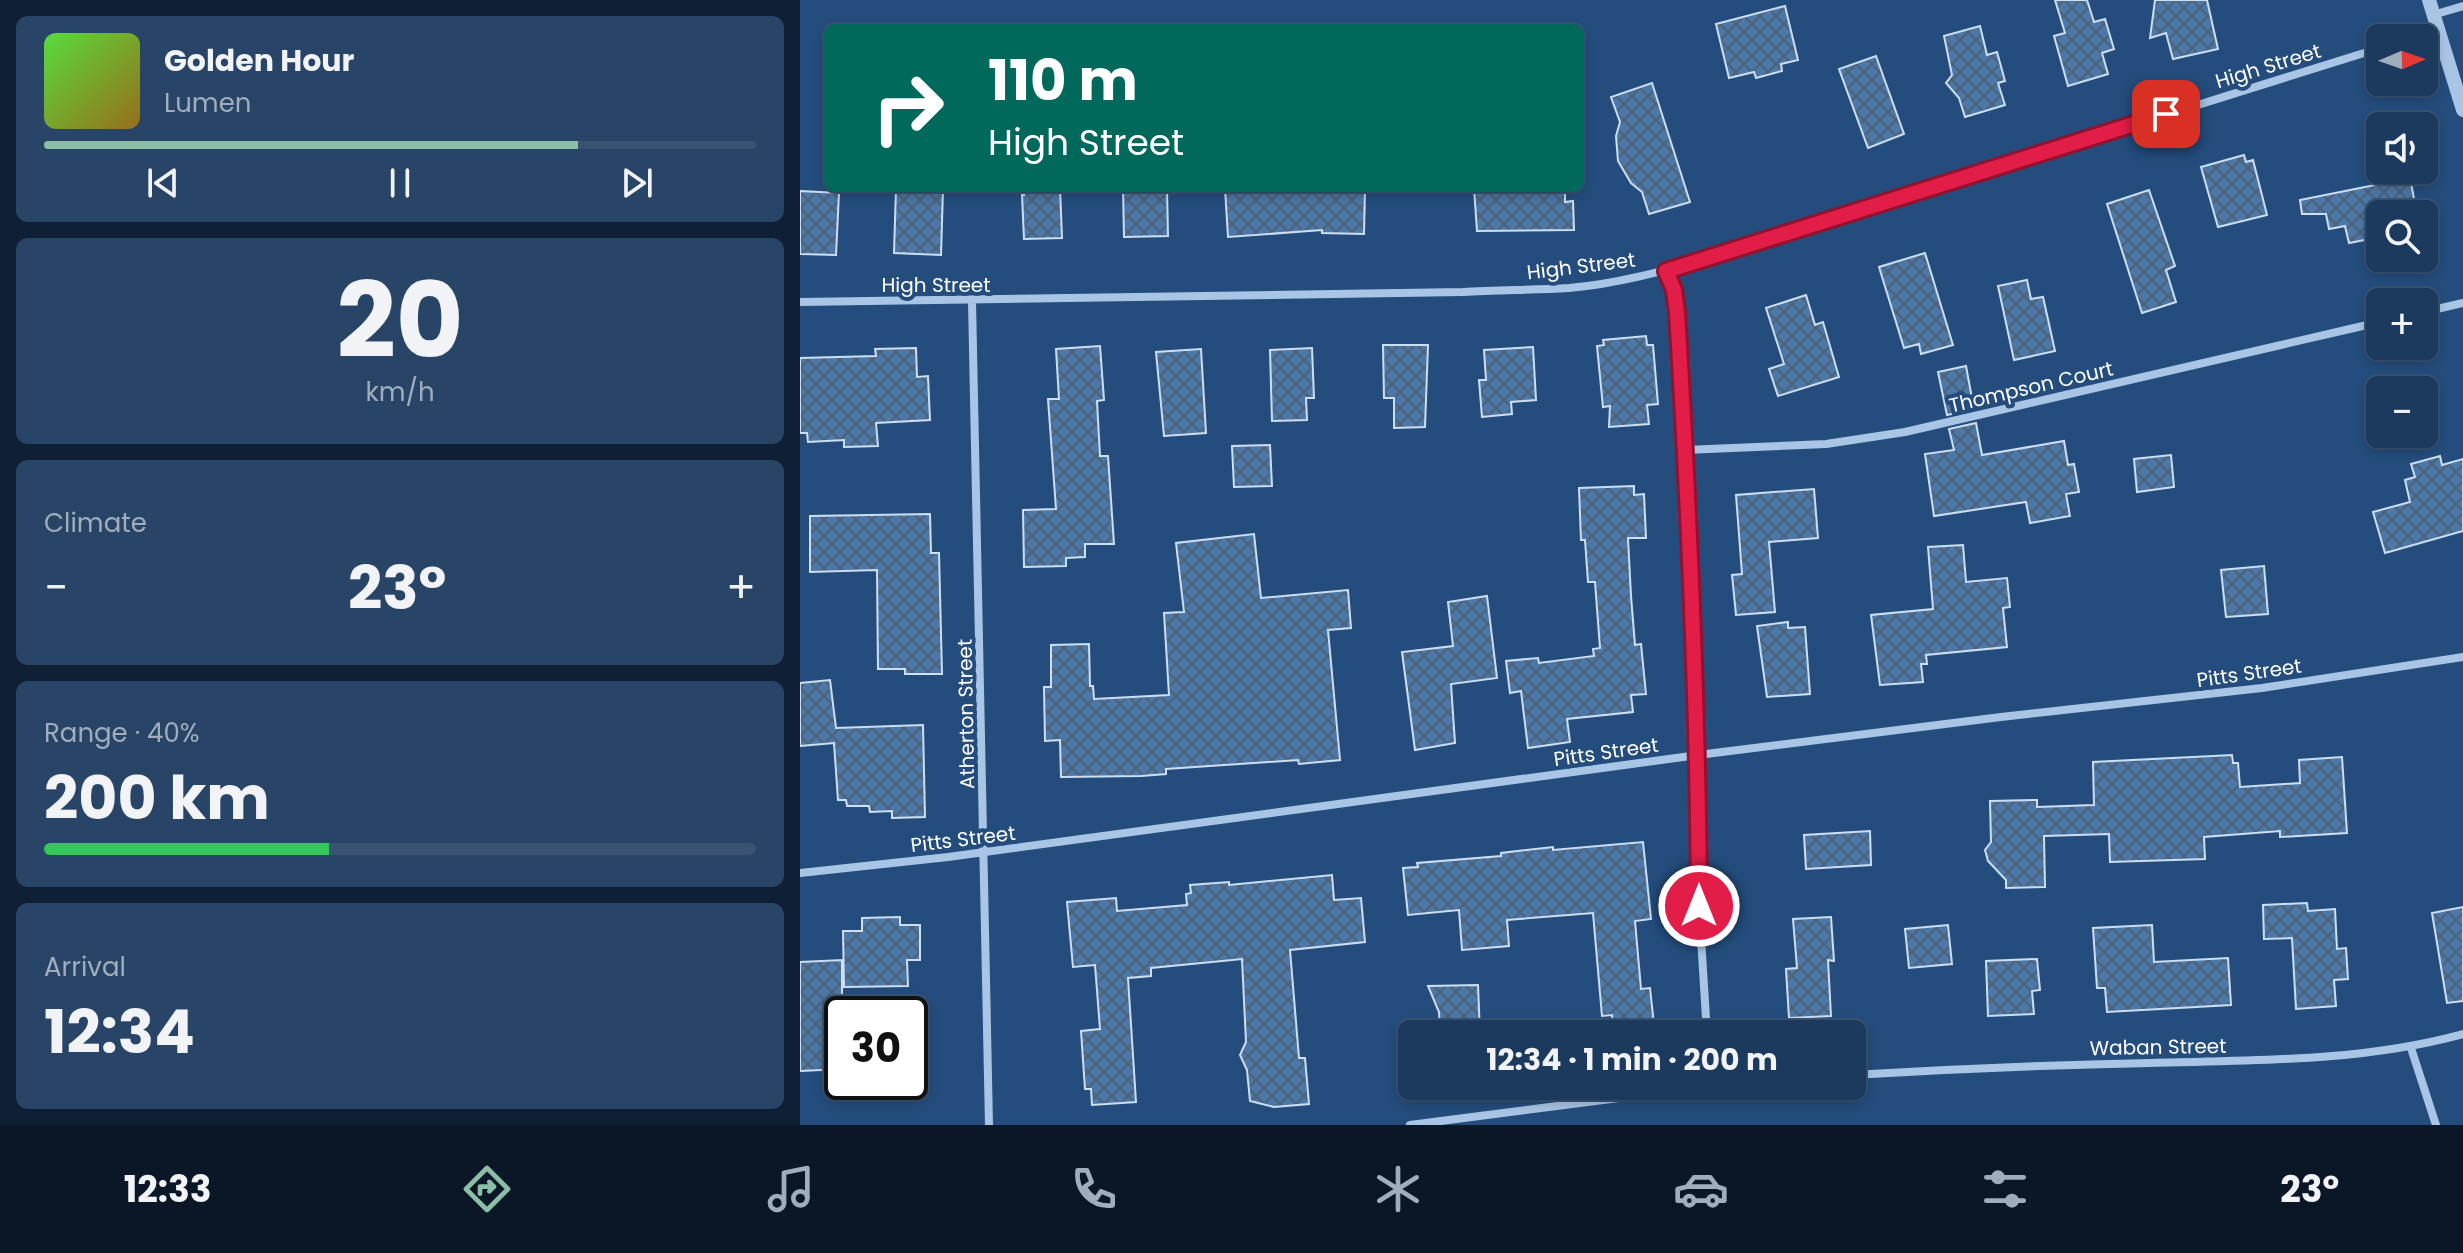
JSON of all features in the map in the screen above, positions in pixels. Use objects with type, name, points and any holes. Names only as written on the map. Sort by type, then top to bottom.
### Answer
[{"type":"street","points":[[2463,6],[2433,15],[2463,110]]},
{"type":"street","name":"High Street","points":[[800,302],[1463,292],[1571,287],[1666,271],[2366,52]]},
{"type":"street","points":[[1666,271],[1674,290],[1677,312],[1685,450],[1698,755],[1699,906],[1706,1020]]},
{"type":"street","name":"Atherton Street","points":[[972,301],[989,1125]]},
{"type":"street","points":[[2438,309],[2463,303]]},
{"type":"street","name":"Thompson Court","points":[[1685,450],[1826,444],[1892,434],[2366,325]]},
{"type":"street","name":"Pitts Street","points":[[800,873],[985,852],[1698,755],[2262,688],[2463,657]]},
{"type":"street","name":"Waban Street","points":[[1866,1074],[2032,1066],[2298,1060],[2411,1048],[2463,1034]]},
{"type":"street","points":[[2411,1048],[2436,1125]]},
{"type":"street","points":[[1410,1125],[1604,1100]]},
{"type":"building","points":[[2055,0],[2087,0],[2094,22],[2105,19],[2114,49],[2102,53],[2108,74],[2068,86],[2054,36],[2065,33]]},
{"type":"building","points":[[2155,0],[2207,0],[2218,49],[2173,59],[2166,33],[2150,38]]},
{"type":"building","points":[[1785,6],[1798,60],[1781,64],[1782,71],[1756,78],[1754,72],[1729,78],[1716,24]]},
{"type":"building","points":[[1980,26],[1987,55],[1997,52],[2005,81],[1998,83],[2005,105],[1965,117],[1959,98],[1946,83],[1952,75],[1944,36]]},
{"type":"building","points":[[1876,56],[1904,134],[1868,148],[1839,69]]},
{"type":"building","points":[[1652,83],[1690,202],[1649,214],[1642,192],[1631,183],[1618,161],[1616,136],[1620,122],[1611,97]]},
{"type":"building","points":[[2244,155],[2246,162],[2253,160],[2267,215],[2218,227],[2201,167]]},
{"type":"building","points":[[2380,184],[2411,184],[2414,200],[2366,200],[2366,240],[2349,243],[2345,226],[2329,229],[2326,214],[2302,214],[2300,200]]},
{"type":"building","points":[[2149,190],[2175,266],[2166,270],[2176,302],[2142,313],[2107,204]]},
{"type":"building","points":[[800,191],[839,193],[836,255],[800,254]]},
{"type":"building","points":[[896,192],[943,192],[941,255],[894,253]]},
{"type":"building","points":[[1024,192],[1060,192],[1062,238],[1024,239]]},
{"type":"building","points":[[1123,192],[1167,192],[1168,236],[1124,237]]},
{"type":"building","points":[[1225,192],[1365,192],[1364,234],[1322,233],[1322,230],[1228,237]]},
{"type":"building","points":[[1474,192],[1565,192],[1565,202],[1573,201],[1574,230],[1477,231]]},
{"type":"building","points":[[1925,253],[1953,345],[1921,354],[1919,344],[1904,348],[1879,267]]},
{"type":"building","points":[[2027,280],[2031,299],[2043,297],[2055,351],[2014,360],[1998,286]]},
{"type":"building","points":[[1806,295],[1815,325],[1823,322],[1839,377],[1778,396],[1769,369],[1784,364],[1766,308]]},
{"type":"building","points":[[1646,336],[1647,345],[1653,345],[1658,404],[1647,405],[1649,424],[1609,427],[1610,406],[1603,407],[1597,346],[1604,345],[1603,340]]},
{"type":"building","points":[[1383,345],[1428,345],[1425,427],[1394,428],[1394,398],[1384,398]]},
{"type":"building","points":[[1100,346],[1104,400],[1097,401],[1100,456],[1108,456],[1114,544],[1085,544],[1085,557],[1066,558],[1066,566],[1024,567],[1023,510],[1056,509],[1048,399],[1059,399],[1056,349]]},
{"type":"building","points":[[1533,347],[1536,400],[1511,402],[1512,414],[1482,417],[1479,380],[1486,380],[1484,350]]},
{"type":"building","points":[[916,348],[917,377],[928,376],[930,420],[876,423],[878,446],[844,447],[844,440],[808,442],[807,433],[800,433],[800,358],[876,356],[875,349]]},
{"type":"building","points":[[1312,348],[1314,398],[1306,398],[1307,420],[1272,421],[1270,350]]},
{"type":"building","points":[[1201,349],[1206,433],[1164,436],[1156,352]]},
{"type":"building","points":[[1966,366],[1974,409],[1947,415],[1938,372]]},
{"type":"building","points":[[1976,423],[1982,455],[2064,441],[2068,465],[2074,464],[2079,492],[2066,494],[2070,516],[2030,523],[2026,502],[1934,516],[1925,454],[1954,450],[1949,429]]},
{"type":"building","points":[[1270,445],[1272,486],[1234,487],[1232,446]]},
{"type":"building","points":[[2171,455],[2174,487],[2137,492],[2134,459]]},
{"type":"building","points":[[2440,456],[2442,465],[2463,459],[2463,531],[2385,553],[2373,512],[2410,502],[2405,480],[2415,477],[2411,464]]},
{"type":"building","points":[[1634,486],[1634,495],[1644,494],[1646,538],[1628,538],[1635,645],[1641,644],[1646,694],[1631,695],[1633,712],[1567,719],[1570,742],[1528,748],[1521,691],[1510,693],[1506,661],[1538,658],[1539,663],[1594,656],[1593,649],[1600,648],[1595,582],[1588,582],[1585,540],[1581,540],[1579,488]]},
{"type":"building","points":[[1814,489],[1818,538],[1769,542],[1775,612],[1736,615],[1732,575],[1742,574],[1736,495]]},
{"type":"building","points":[[930,514],[931,553],[939,553],[942,674],[905,674],[905,669],[878,669],[877,570],[810,572],[810,516]]},
{"type":"building","points":[[1254,534],[1261,598],[1348,590],[1351,628],[1328,630],[1340,760],[1166,769],[1166,774],[1141,776],[1061,777],[1060,740],[1045,741],[1044,687],[1051,687],[1051,645],[1089,644],[1090,686],[1093,686],[1094,699],[1169,695],[1164,613],[1184,612],[1176,543]]},
{"type":"building","points":[[1963,545],[1966,582],[2007,578],[2010,607],[2003,608],[2007,647],[1926,655],[1927,664],[1921,664],[1923,682],[1880,685],[1871,615],[1933,609],[1928,547]]},
{"type":"building","points":[[2264,566],[2268,614],[2226,617],[2221,570]]},
{"type":"building","points":[[1487,596],[1497,678],[1451,684],[1455,743],[1415,750],[1402,652],[1453,646],[1448,602]]},
{"type":"building","points":[[1788,622],[1788,628],[1805,627],[1810,694],[1767,697],[1757,626]]},
{"type":"building","points":[[830,680],[836,728],[923,725],[925,817],[892,818],[892,811],[870,812],[869,806],[847,806],[846,800],[838,800],[834,743],[800,746],[800,683]]},
{"type":"building","points":[[2232,755],[2233,763],[2238,763],[2240,787],[2300,783],[2299,760],[2342,757],[2347,833],[2280,837],[2280,831],[2204,837],[2205,859],[2110,862],[2109,834],[2044,836],[2045,887],[2006,888],[2006,880],[1988,861],[1985,850],[1991,842],[1990,801],[2037,800],[2037,807],[2094,805],[2093,762]]},
{"type":"building","points":[[1870,831],[1871,865],[1806,869],[1804,835]]},
{"type":"building","points":[[1643,842],[1651,919],[1635,921],[1641,989],[1650,988],[1653,1020],[1613,1020],[1612,1015],[1602,1016],[1593,913],[1507,920],[1509,946],[1462,950],[1459,910],[1408,915],[1403,868],[1418,867],[1417,863],[1501,856],[1501,853],[1553,847],[1553,850]]},
{"type":"building","points":[[1332,875],[1334,900],[1361,898],[1365,942],[1290,950],[1299,1058],[1305,1058],[1309,1104],[1274,1107],[1250,1101],[1247,1070],[1240,1055],[1246,1042],[1242,959],[1151,968],[1151,976],[1128,978],[1136,1102],[1092,1105],[1091,1089],[1085,1089],[1081,1031],[1100,1029],[1095,965],[1073,967],[1067,902],[1116,898],[1117,911],[1187,905],[1186,894],[1191,893],[1190,885],[1229,882],[1229,885]]},
{"type":"building","points":[[2307,903],[2308,911],[2335,909],[2337,949],[2346,948],[2348,979],[2334,980],[2336,1006],[2296,1009],[2292,938],[2264,939],[2263,905]]},
{"type":"building","points":[[2463,907],[2463,1001],[2447,1003],[2432,913]]},
{"type":"building","points":[[900,917],[900,925],[920,925],[920,960],[907,960],[908,986],[844,987],[843,931],[862,931],[862,918]]},
{"type":"building","points":[[1831,917],[1834,961],[1828,960],[1831,1016],[1789,1018],[1786,969],[1797,968],[1793,919]]},
{"type":"building","points":[[1948,925],[1952,964],[1909,968],[1905,929]]},
{"type":"building","points":[[2152,925],[2154,962],[2228,958],[2231,1005],[2107,1012],[2105,988],[2097,988],[2093,928]]},
{"type":"building","points":[[2037,959],[2040,990],[2032,991],[2034,1014],[1988,1016],[1986,961]]},
{"type":"building","points":[[842,960],[842,996],[824,996],[824,1070],[800,1071],[800,962]]},
{"type":"building","points":[[1478,985],[1479,1020],[1439,1020],[1428,986]]},
{"type":"route","points":[[1699,906],[1698,755],[1685,450],[1677,312],[1674,290],[1666,271],[2166,114]]}]
